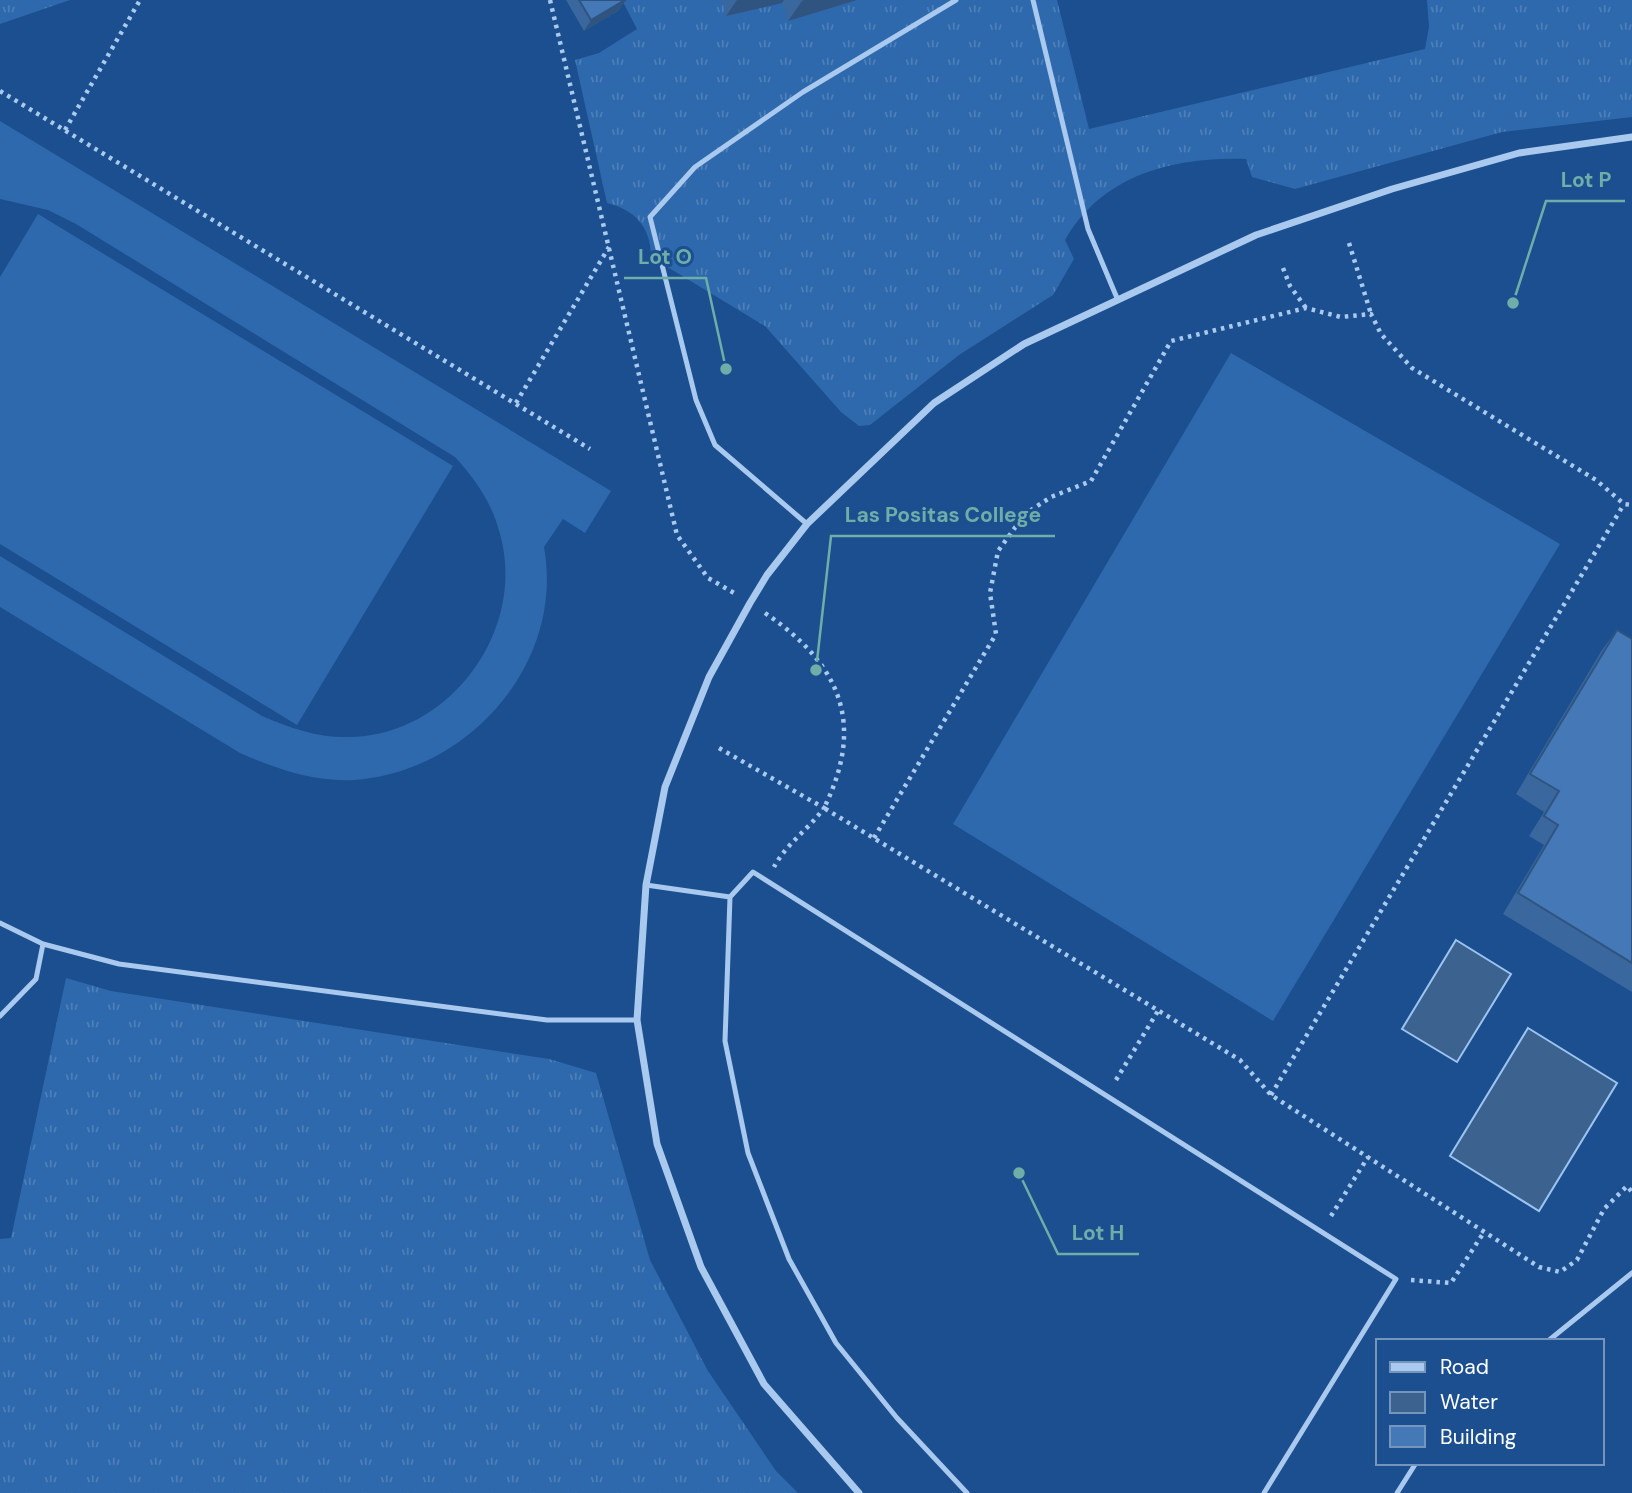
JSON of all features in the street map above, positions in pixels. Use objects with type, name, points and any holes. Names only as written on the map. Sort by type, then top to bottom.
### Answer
[{"type":"street","points":[[859,1493],[764,1384],[701,1267],[657,1144],[637,1020],[646,885],[665,787],[709,677],[750,603],[767,575],[807,524],[934,403],[1024,344],[1256,235],[1392,189],[1519,153],[1632,137]]},
{"type":"lane","points":[[807,524],[715,445],[696,400],[650,217],[695,167],[803,92],[956,0]]},
{"type":"lane","points":[[1034,0],[1088,229],[1116,299]]},
{"type":"lane","points":[[967,1493],[897,1418],[835,1343],[785,1247],[748,1153],[725,1041],[730,897],[753,872],[1396,1279],[1264,1493]]},
{"type":"lane","points":[[646,885],[730,897]]},
{"type":"lane","points":[[0,923],[43,944],[119,964],[547,1020],[637,1020]]},
{"type":"lane","points":[[0,1016],[36,979],[43,944]]},
{"type":"lane","points":[[1550,1339],[1632,1273]]},
{"type":"lane","points":[[1397,1493],[1415,1465]]},
{"type":"path","points":[[65,130],[141,0]]},
{"type":"path","points":[[550,0],[677,535],[708,578],[788,629],[819,660],[838,693],[846,738],[836,783],[824,808],[814,821],[785,847],[767,880]]},
{"type":"path","points":[[0,91],[590,449]]},
{"type":"path","points":[[1349,243],[1371,313],[1381,334],[1412,368],[1597,480],[1624,504],[1632,505]]},
{"type":"path","points":[[516,403],[610,246]]},
{"type":"path","points":[[1283,268],[1290,286],[1306,308]]},
{"type":"path","points":[[874,838],[996,634],[990,593],[999,551],[1026,514],[1051,497],[1091,481],[1171,341],[1306,308],[1341,317],[1371,313]]},
{"type":"path","points":[[1271,1095],[1624,504]]},
{"type":"path","points":[[719,748],[824,808],[1240,1060],[1271,1095],[1539,1267],[1560,1272],[1577,1260],[1604,1209],[1627,1186],[1632,1192]]},
{"type":"path","points":[[1106,1095],[1158,1011]]},
{"type":"path","points":[[1321,1232],[1368,1157]]},
{"type":"path","points":[[1396,1279],[1451,1283],[1485,1232]]},
{"type":"green space","points":[[0,0],[70,0],[0,24]]},
{"type":"green space","points":[[622,0],[1057,0],[1089,129],[1425,49],[1429,27],[1427,0],[1632,0],[1632,117],[1502,132],[1295,189],[1252,177],[1246,159],[1193,162],[1167,166],[1143,174],[1099,199],[1081,217],[1065,240],[1074,259],[1053,295],[959,355],[870,425],[859,426],[841,412],[765,326],[651,257],[648,237],[640,222],[626,210],[607,203],[575,60],[599,53],[637,29]]},
{"type":"green space","points":[[0,121],[611,491],[585,533],[563,519],[544,547],[547,590],[539,631],[523,670],[500,704],[470,733],[435,757],[396,772],[354,780],[324,779],[296,773],[240,753],[0,607],[0,556],[262,716],[304,731],[349,737],[386,732],[419,718],[448,698],[473,671],[491,640],[502,606],[505,570],[500,534],[493,512],[476,483],[455,457],[76,224],[48,210],[0,199]]},
{"type":"green space","points":[[38,214],[453,466],[297,725],[0,544],[0,277]]},
{"type":"green space","points":[[1231,353],[1560,544],[1273,1021],[953,824]]},
{"type":"green space","points":[[66,978],[111,991],[549,1059],[596,1073],[650,1260],[708,1371],[776,1471],[798,1493],[0,1493],[0,1239],[11,1238]]},
{"type":"water","points":[[1456,940],[1511,974],[1457,1062],[1402,1029]]},
{"type":"water","points":[[1528,1028],[1617,1083],[1539,1211],[1450,1156]]},
{"type":"building","points":[[579,0],[625,0],[591,20]]},
{"type":"building","points":[[1617,630],[1632,639],[1632,963],[1518,893],[1558,825],[1544,816],[1559,791],[1530,774]]},
{"type":"place","name":"Lot P","points":[[1513,303]]},
{"type":"place","name":"Lot O","points":[[726,369]]},
{"type":"place","name":"Las Positas College","points":[[816,670]]},
{"type":"place","name":"Lot H","points":[[1019,1173]]}]
